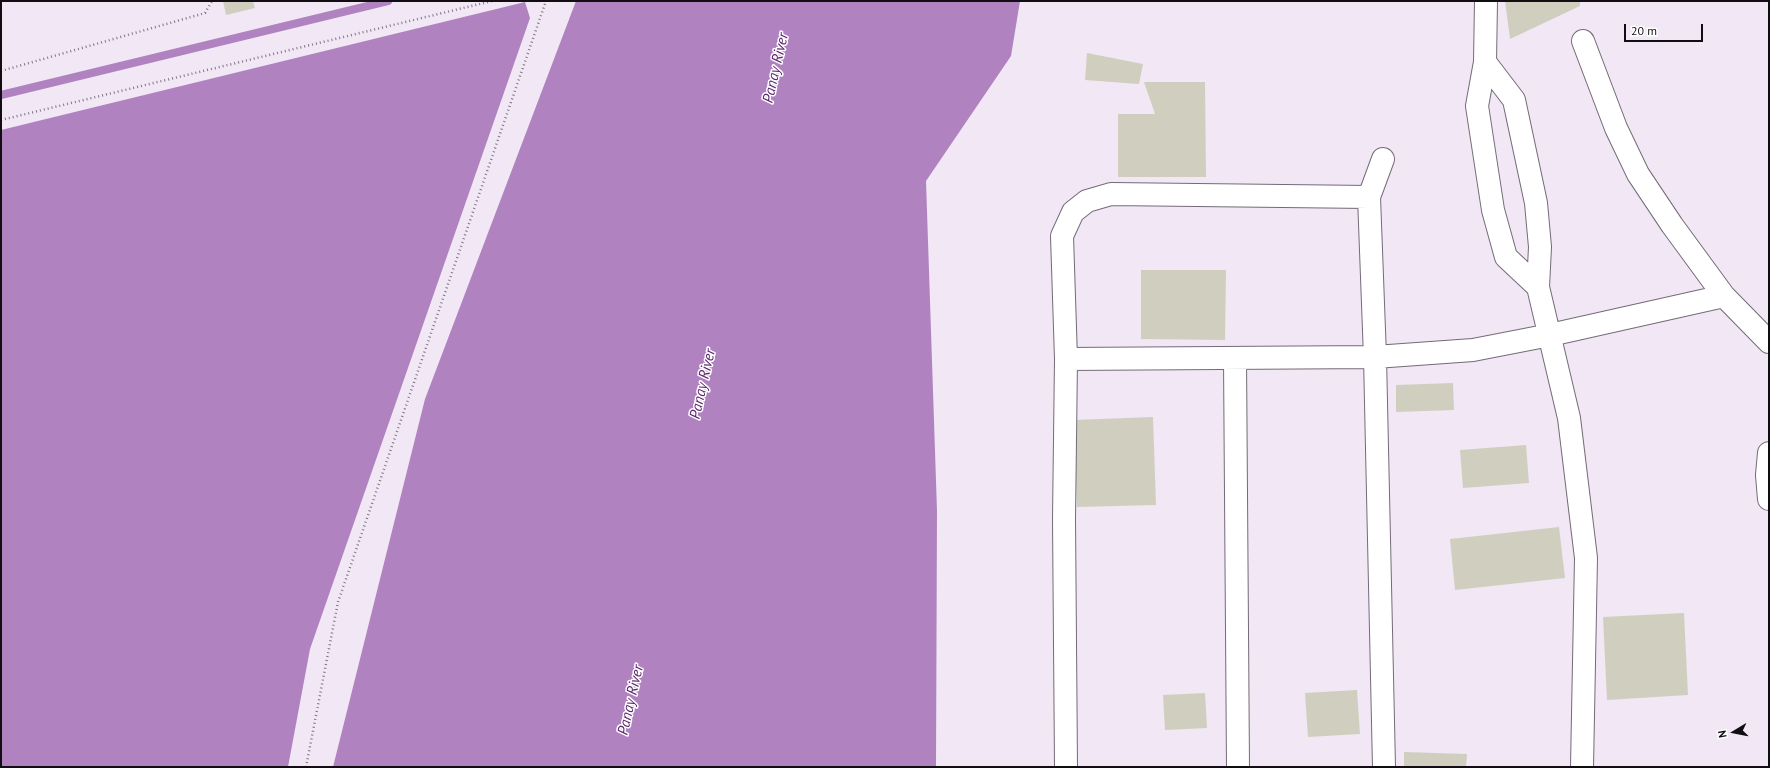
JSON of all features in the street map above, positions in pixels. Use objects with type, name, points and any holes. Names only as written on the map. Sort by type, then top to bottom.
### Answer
[{"type":"street","points":[[1486,1],[1485,62],[1478,106],[1493,210],[1506,256],[1538,287]]},
{"type":"street","points":[[1583,40],[1616,128],[1638,174],[1672,225],[1724,296],[1769,342]]},
{"type":"street","points":[[1485,62],[1514,100],[1536,203],[1540,246],[1538,287],[1569,418],[1586,558],[1582,767]]},
{"type":"street","points":[[1383,160],[1369,197],[1375,357],[1384,767]]},
{"type":"street","points":[[1066,767],[1064,519],[1066,358],[1062,236],[1073,212],[1087,201],[1111,194],[1369,197]]},
{"type":"street","points":[[1066,358],[1375,357],[1473,350],[1550,335],[1724,296]]},
{"type":"street","points":[[1235,358],[1238,767]]},
{"type":"street","points":[[1769,453],[1767,475],[1769,499]]},
{"type":"path","points":[[1,71],[205,13],[212,1]]},
{"type":"path","points":[[1,120],[492,1]]},
{"type":"path","points":[[306,767],[338,602],[546,1]]},
{"type":"water","name":"Panay River","points":[[576,1],[1020,1],[1011,56],[926,181],[937,511],[936,767],[333,767],[425,399]]},
{"type":"water","points":[[525,2],[530,18],[310,649],[288,767],[1,767],[1,130]]},
{"type":"building","points":[[223,1],[253,1],[255,8],[226,15]]},
{"type":"building","points":[[1505,1],[1580,1],[1580,6],[1510,39]]},
{"type":"building","points":[[1087,53],[1143,64],[1139,84],[1085,80]]},
{"type":"building","points":[[1144,82],[1205,82],[1206,177],[1118,177],[1118,114],[1155,114]]},
{"type":"building","points":[[1141,270],[1226,270],[1225,340],[1141,339]]},
{"type":"building","points":[[1453,383],[1454,410],[1396,412],[1396,385]]},
{"type":"building","points":[[1153,417],[1156,505],[1077,507],[1074,420]]},
{"type":"building","points":[[1526,445],[1529,483],[1463,488],[1460,450]]},
{"type":"building","points":[[1559,527],[1565,578],[1455,590],[1450,539]]},
{"type":"building","points":[[1684,613],[1688,695],[1607,700],[1603,617]]},
{"type":"building","points":[[1357,690],[1360,734],[1308,737],[1305,693]]},
{"type":"building","points":[[1205,693],[1207,728],[1165,730],[1163,695]]},
{"type":"building","points":[[1404,752],[1467,754],[1466,767],[1404,767]]},
{"type":"waterway","points":[[1,95],[388,1]]}]
